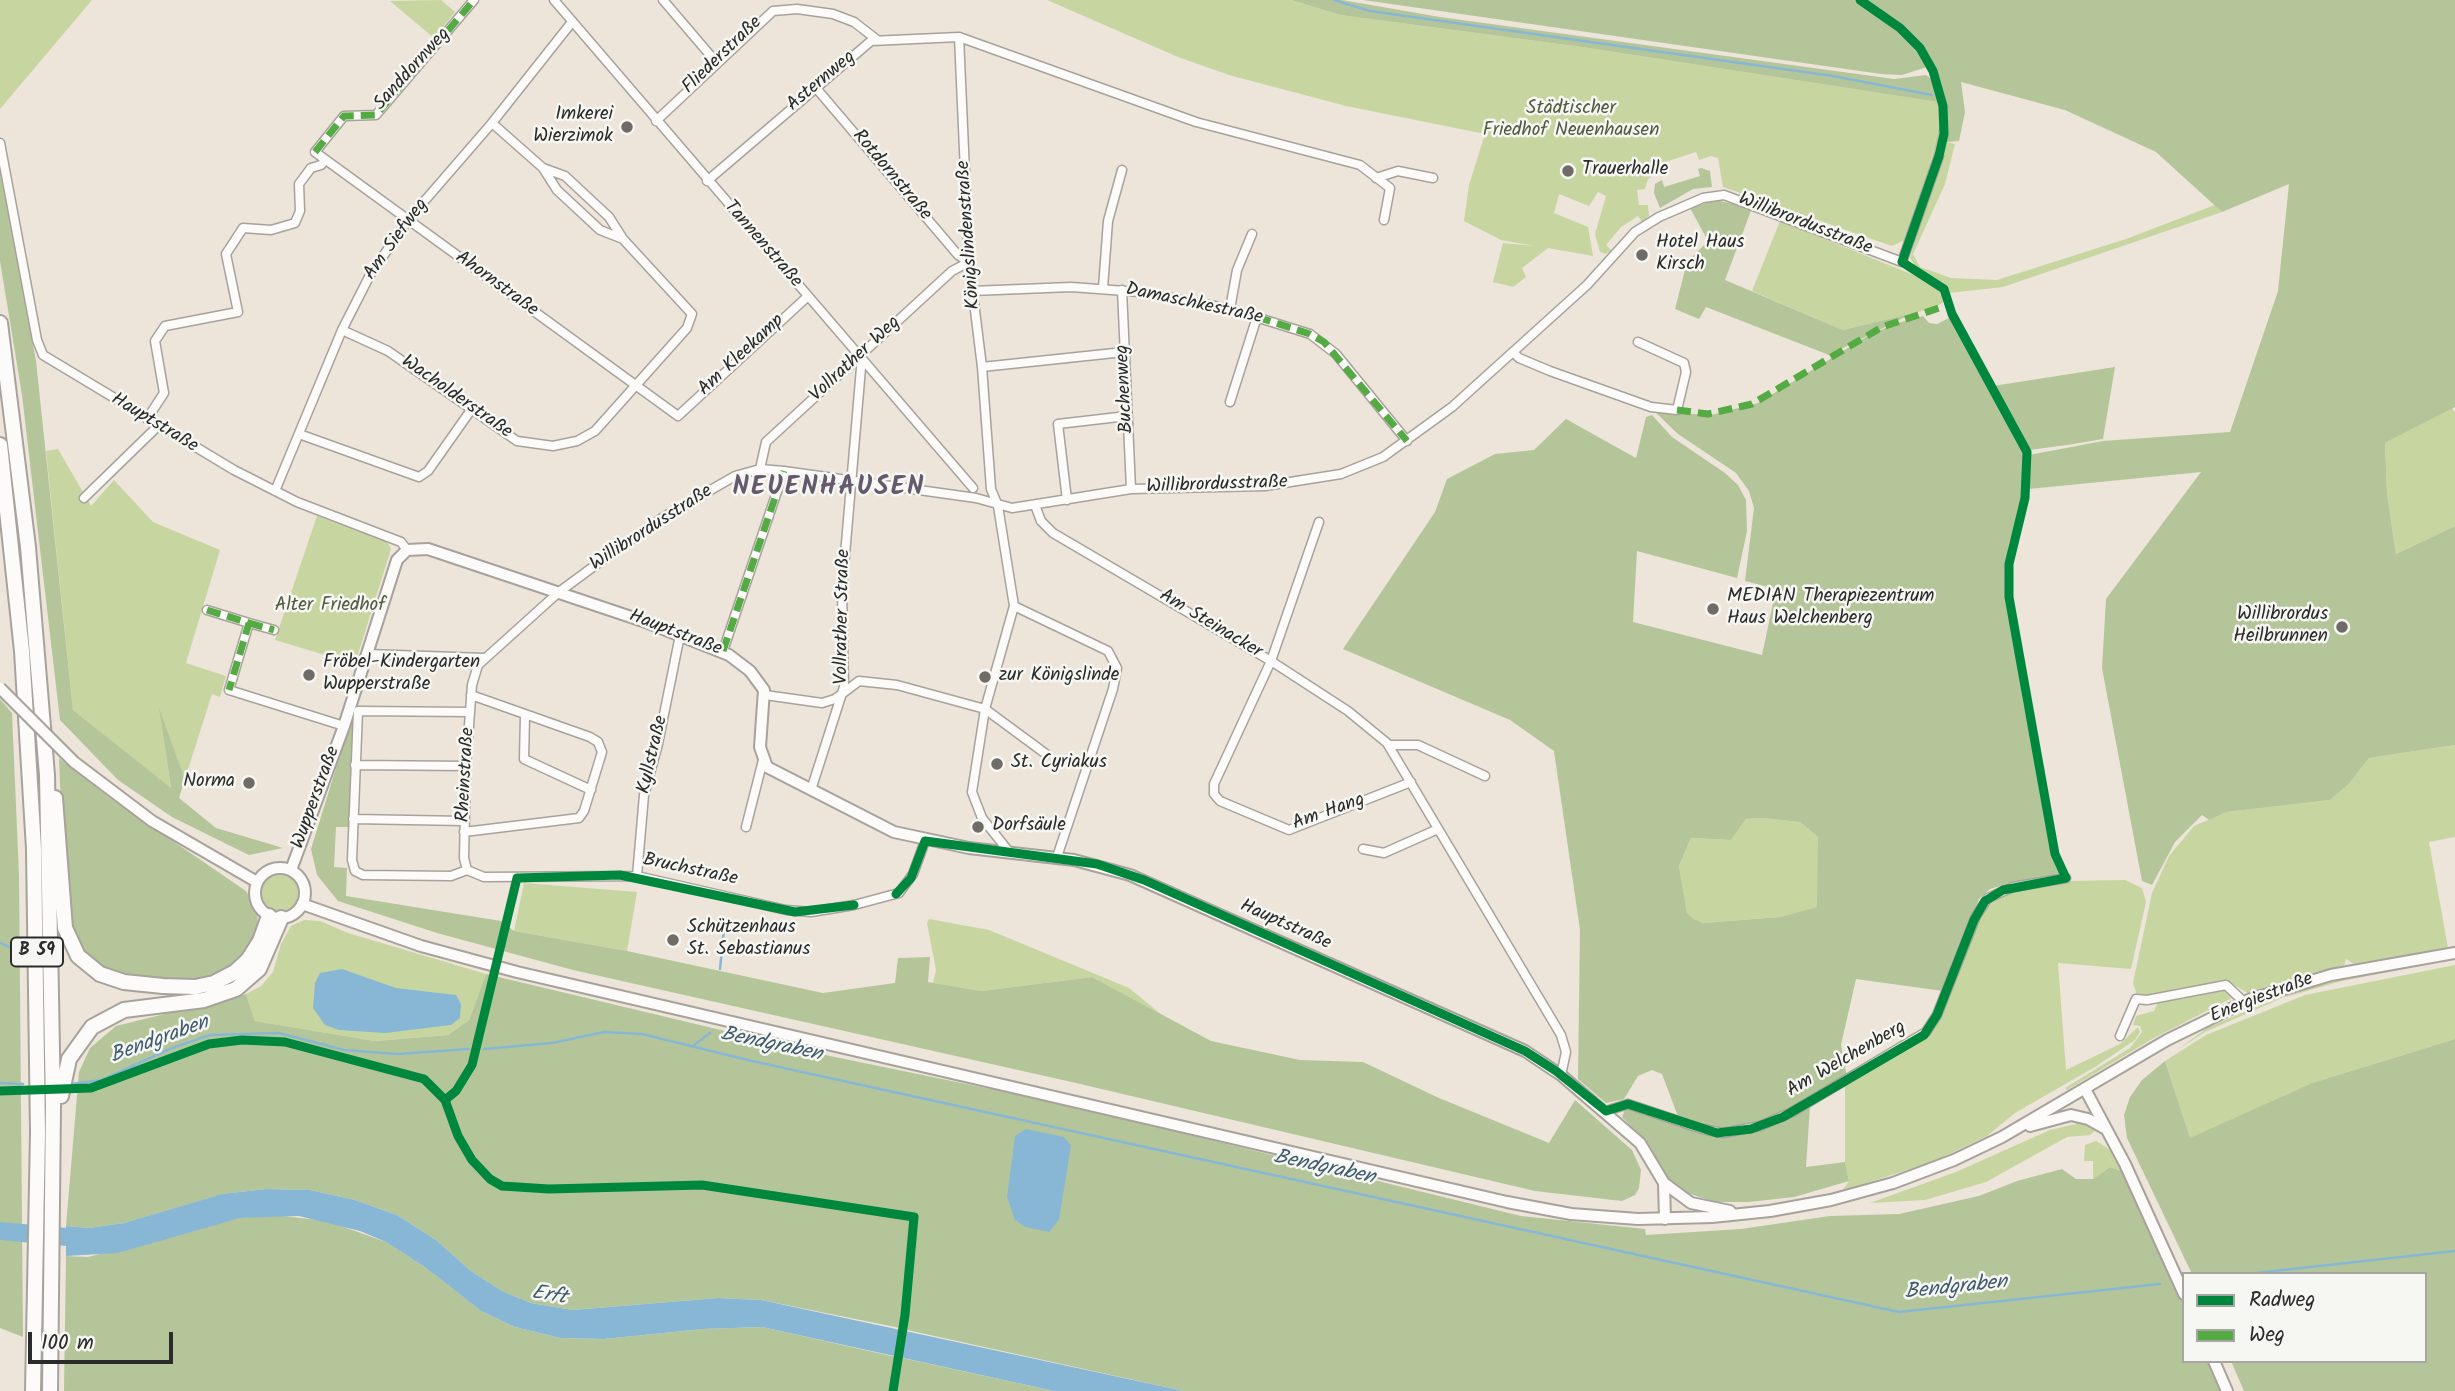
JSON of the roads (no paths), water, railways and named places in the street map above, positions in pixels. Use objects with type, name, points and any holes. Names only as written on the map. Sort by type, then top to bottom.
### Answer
[{"type":"highway","name":"B 59","points":[[0,323],[27,537],[47,775],[53,1163],[50,1391]]},
{"type":"highway","name":"B 59","points":[[0,445],[25,687],[34,849],[37,1217],[33,1391]]},
{"type":"highway","points":[[0,507],[11,538]]},
{"type":"highway","points":[[47,775],[58,814],[63,922],[75,952],[91,968],[132,983],[188,987],[208,985],[228,976],[248,960],[275,917]]},
{"type":"highway","points":[[53,1163],[59,1139],[64,1073],[76,1045],[88,1031],[106,1017],[124,1010],[204,1000],[236,989],[259,969],[275,917]]},
{"type":"main road","name":"Hauptstraße","points":[[407,550],[435,550],[723,651],[750,671],[765,695]]},
{"type":"main road","name":"Wupperstraße","points":[[290,870],[344,726],[395,565],[407,550]]},
{"type":"main road","points":[[0,688],[74,762],[163,828],[257,883]]},
{"type":"main road","points":[[763,760],[760,741],[765,695]]},
{"type":"main road","name":"Hauptstraße","points":[[763,760],[771,770],[894,832],[925,841],[1097,864],[1144,880],[1519,1049],[1561,1074],[1606,1111],[1640,1143],[1664,1183],[1696,1205],[1753,1214]]},
{"type":"main road","points":[[271,869],[290,870],[303,884],[302,904],[297,912],[275,917],[256,900],[257,883],[271,869]]},
{"type":"main road","points":[[302,904],[401,940],[509,970],[1443,1188],[1570,1214],[1665,1219],[1753,1214],[1821,1203],[1884,1185],[1946,1163],[2001,1137],[2071,1115],[2088,1119],[2107,1130]]},
{"type":"main road","name":"Energiestraße","points":[[2001,1137],[2176,1035],[2244,1002],[2331,975],[2455,953]]},
{"type":"main road","points":[[2085,1089],[2182,1290]]},
{"type":"main road","name":"Hauptstraße","points":[[1664,1183],[1665,1219]]},
{"type":"main road","points":[[2215,1363],[2227,1391]]},
{"type":"street","name":"Sanddornweg","points":[[316,152],[344,116],[376,116],[474,0]]},
{"type":"street","name":"Tannenstraße","points":[[554,0],[973,488]]},
{"type":"street","points":[[663,0],[716,62]]},
{"type":"street","name":"Fliederstraße","points":[[656,121],[765,16],[778,9],[833,14],[858,24],[876,39]]},
{"type":"street","name":"Am Siefweg","points":[[275,491],[342,330],[364,285],[408,220],[492,123],[572,22]]},
{"type":"street","points":[[959,37],[1074,76],[1196,122],[1360,165],[1390,188],[1384,220]]},
{"type":"street","name":"Asternweg","points":[[707,181],[876,39],[959,37]]},
{"type":"street","name":"Königslindenstraße","points":[[959,37],[969,262],[982,367],[991,488],[998,506],[1014,606],[985,709],[972,776],[972,797],[982,818],[1010,853]]},
{"type":"street","name":"Rotdornstraße","points":[[816,88],[958,255],[969,262]]},
{"type":"street","points":[[492,123],[543,168],[557,190],[600,230],[623,239]]},
{"type":"street","name":"Hauptstraße","points":[[0,143],[37,343],[46,357],[158,426],[275,491],[396,540],[407,550]]},
{"type":"street","name":"Ahornstraße","points":[[316,152],[678,416]]},
{"type":"street","name":"Willibrordusstraße","points":[[559,592],[662,518],[735,476],[760,469],[976,498],[1012,509],[1130,489],[1265,486],[1309,481],[1373,462],[1406,441],[1514,354],[1595,277],[1634,232],[1679,207],[1709,196],[1724,195],[1902,262],[1939,156]]},
{"type":"street","points":[[147,419],[164,393],[155,341],[165,326],[238,312],[226,254],[243,228],[271,230],[295,223],[300,215],[300,182],[311,167],[321,165],[325,160]]},
{"type":"street","points":[[543,168],[567,178],[609,217],[623,239]]},
{"type":"street","points":[[1103,288],[1108,222],[1122,170]]},
{"type":"street","points":[[1376,178],[1398,171],[1433,178]]},
{"type":"street","points":[[1230,309],[1237,271],[1252,234]]},
{"type":"street","name":"Wacholderstraße","points":[[342,330],[388,351],[516,440],[539,446],[565,444],[583,438],[601,425],[633,385],[687,328],[693,316],[687,305],[623,239]]},
{"type":"street","name":"Vollrather Weg","points":[[760,469],[765,443],[952,271],[969,262]]},
{"type":"street","name":"Damaschkestraße","points":[[972,291],[1103,288],[1122,290],[1230,309],[1310,334],[1324,342],[1406,441]]},
{"type":"street","name":"Buchenweg","points":[[1122,290],[1130,489]]},
{"type":"street","name":"Am Kleekamp","points":[[678,416],[807,297]]},
{"type":"street","points":[[1230,402],[1257,317]]},
{"type":"street","points":[[1514,354],[1550,371],[1651,407],[1676,411],[1686,372],[1684,363],[1638,342]]},
{"type":"street","points":[[982,367],[1124,352]]},
{"type":"street","name":"Vollrather Straße","points":[[811,790],[843,692],[842,590],[861,368],[859,357]]},
{"type":"street","points":[[299,434],[419,477],[428,471],[471,411]]},
{"type":"street","points":[[1067,500],[1058,424],[1127,416]]},
{"type":"street","points":[[84,498],[158,426]]},
{"type":"street","points":[[723,651],[784,471]]},
{"type":"street","name":"Am Steinacker","points":[[1035,505],[1041,521],[1053,533],[1348,711],[1389,745],[1563,1039],[1565,1057],[1561,1074]]},
{"type":"street","points":[[1270,662],[1319,522]]},
{"type":"street","name":"Rheinstraße","points":[[467,870],[464,821],[474,671],[484,658],[559,592]]},
{"type":"street","points":[[1014,606],[1108,651],[1117,668],[1115,682],[1057,857]]},
{"type":"street","points":[[206,610],[274,631]]},
{"type":"street","name":"Wupperstraße","points":[[249,623],[229,690],[344,726]]},
{"type":"street","name":"Kyllstraße","points":[[638,876],[644,795],[659,744],[680,635]]},
{"type":"street","points":[[368,654],[484,658]]},
{"type":"street","name":"Am Hang","points":[[1270,662],[1214,784],[1213,792],[1220,801],[1289,830],[1411,782]]},
{"type":"street","points":[[765,695],[822,703],[833,701],[854,683],[869,681],[985,709],[1046,754]]},
{"type":"street","points":[[464,831],[574,820],[584,811],[601,755],[600,745],[593,738],[471,695]]},
{"type":"street","points":[[467,870],[451,876],[358,873],[352,864],[358,711],[470,712]]},
{"type":"street","points":[[525,716],[524,759],[591,790]]},
{"type":"street","points":[[1389,745],[1418,745],[1485,776]]},
{"type":"street","points":[[746,827],[763,760]]},
{"type":"street","points":[[355,765],[466,766]]},
{"type":"street","points":[[353,819],[464,821]]},
{"type":"street","points":[[1363,849],[1384,853],[1438,829]]},
{"type":"street","name":"Bruchstraße","points":[[467,870],[484,877],[600,874],[638,876],[800,912],[854,905],[896,894],[911,878],[925,841]]},
{"type":"street","name":"Am Welchenberg","points":[[1606,1111],[1628,1104],[1702,1129],[1723,1133],[1751,1129],[1792,1112],[1924,1035],[1937,1015],[1978,911],[1990,896],[2014,887],[2066,878]]},
{"type":"street","points":[[2120,1036],[2136,999],[2147,1000],[2226,985],[2244,1002]]},
{"type":"water","points":[[342,969],[396,988],[456,995],[461,1004],[460,1018],[451,1025],[385,1033],[339,1030],[325,1025],[313,1008],[315,983],[320,973]]},
{"type":"water","points":[[1026,1129],[1064,1137],[1071,1145],[1059,1220],[1049,1232],[1025,1227],[1015,1220],[1007,1197],[1015,1136]]},
{"type":"water","points":[[266,1189],[310,1190],[355,1200],[397,1215],[436,1240],[471,1271],[502,1291],[531,1303],[573,1310],[718,1298],[761,1300],[1184,1391],[1054,1391],[762,1327],[703,1329],[604,1339],[560,1338],[515,1327],[481,1311],[426,1268],[386,1242],[360,1231],[299,1216],[240,1218],[118,1253],[66,1256],[66,1226],[89,1228],[124,1223],[222,1194]]},
{"type":"waterway","points":[[1334,0],[1370,11],[1833,76],[1932,95]]},
{"type":"waterway","points":[[720,969],[724,929]]},
{"type":"waterway","points":[[0,943],[9,947]]},
{"type":"waterway","name":"Bendgraben","points":[[484,1049],[552,1043],[604,1032],[642,1034],[752,1061],[1899,1312],[2160,1284]]},
{"type":"waterway","name":"Bendgraben","points":[[71,1084],[102,1080],[172,1048],[210,1035],[279,1033],[344,1050],[397,1054],[469,1049]]},
{"type":"waterway","points":[[693,1046],[710,1033]]},
{"type":"waterway","name":"Bendgraben","points":[[0,1083],[23,1084]]},
{"type":"waterway","name":"Erft","points":[[0,1231],[89,1239]]},
{"type":"waterway","name":"Bendgraben","points":[[2265,1272],[2455,1251]]},
{"type":"place","name":"Imkerei Wierzimok","points":[[627,127]]},
{"type":"place","name":"Trauerhalle","points":[[1568,171]]},
{"type":"place","name":"Hotel Haus Kirsch","points":[[1642,255]]},
{"type":"place","name":"MEDIAN Therapiezentrum Haus Welchenberg","points":[[1713,609]]},
{"type":"place","name":"Willibrordus Heilbrunnen","points":[[2342,627]]},
{"type":"place","name":"Fröbel-Kindergarten Wupperstraße","points":[[309,675]]},
{"type":"place","name":"zur Königslinde","points":[[985,677]]},
{"type":"place","name":"St. Cyriakus","points":[[997,764]]},
{"type":"place","name":"Norma","points":[[249,783]]},
{"type":"place","name":"Dorfsäule","points":[[978,827]]},
{"type":"place","name":"Schützenhaus St. Sebastianus","points":[[673,940]]},
{"type":"district","name":"NEUENHAUSEN","points":[[829,490]]},
{"type":"park label","name":"Städtischer Friedhof Neuenhausen","points":[[1571,121]]},
{"type":"park label","name":"Alter Friedhof","points":[[330,607]]}]
